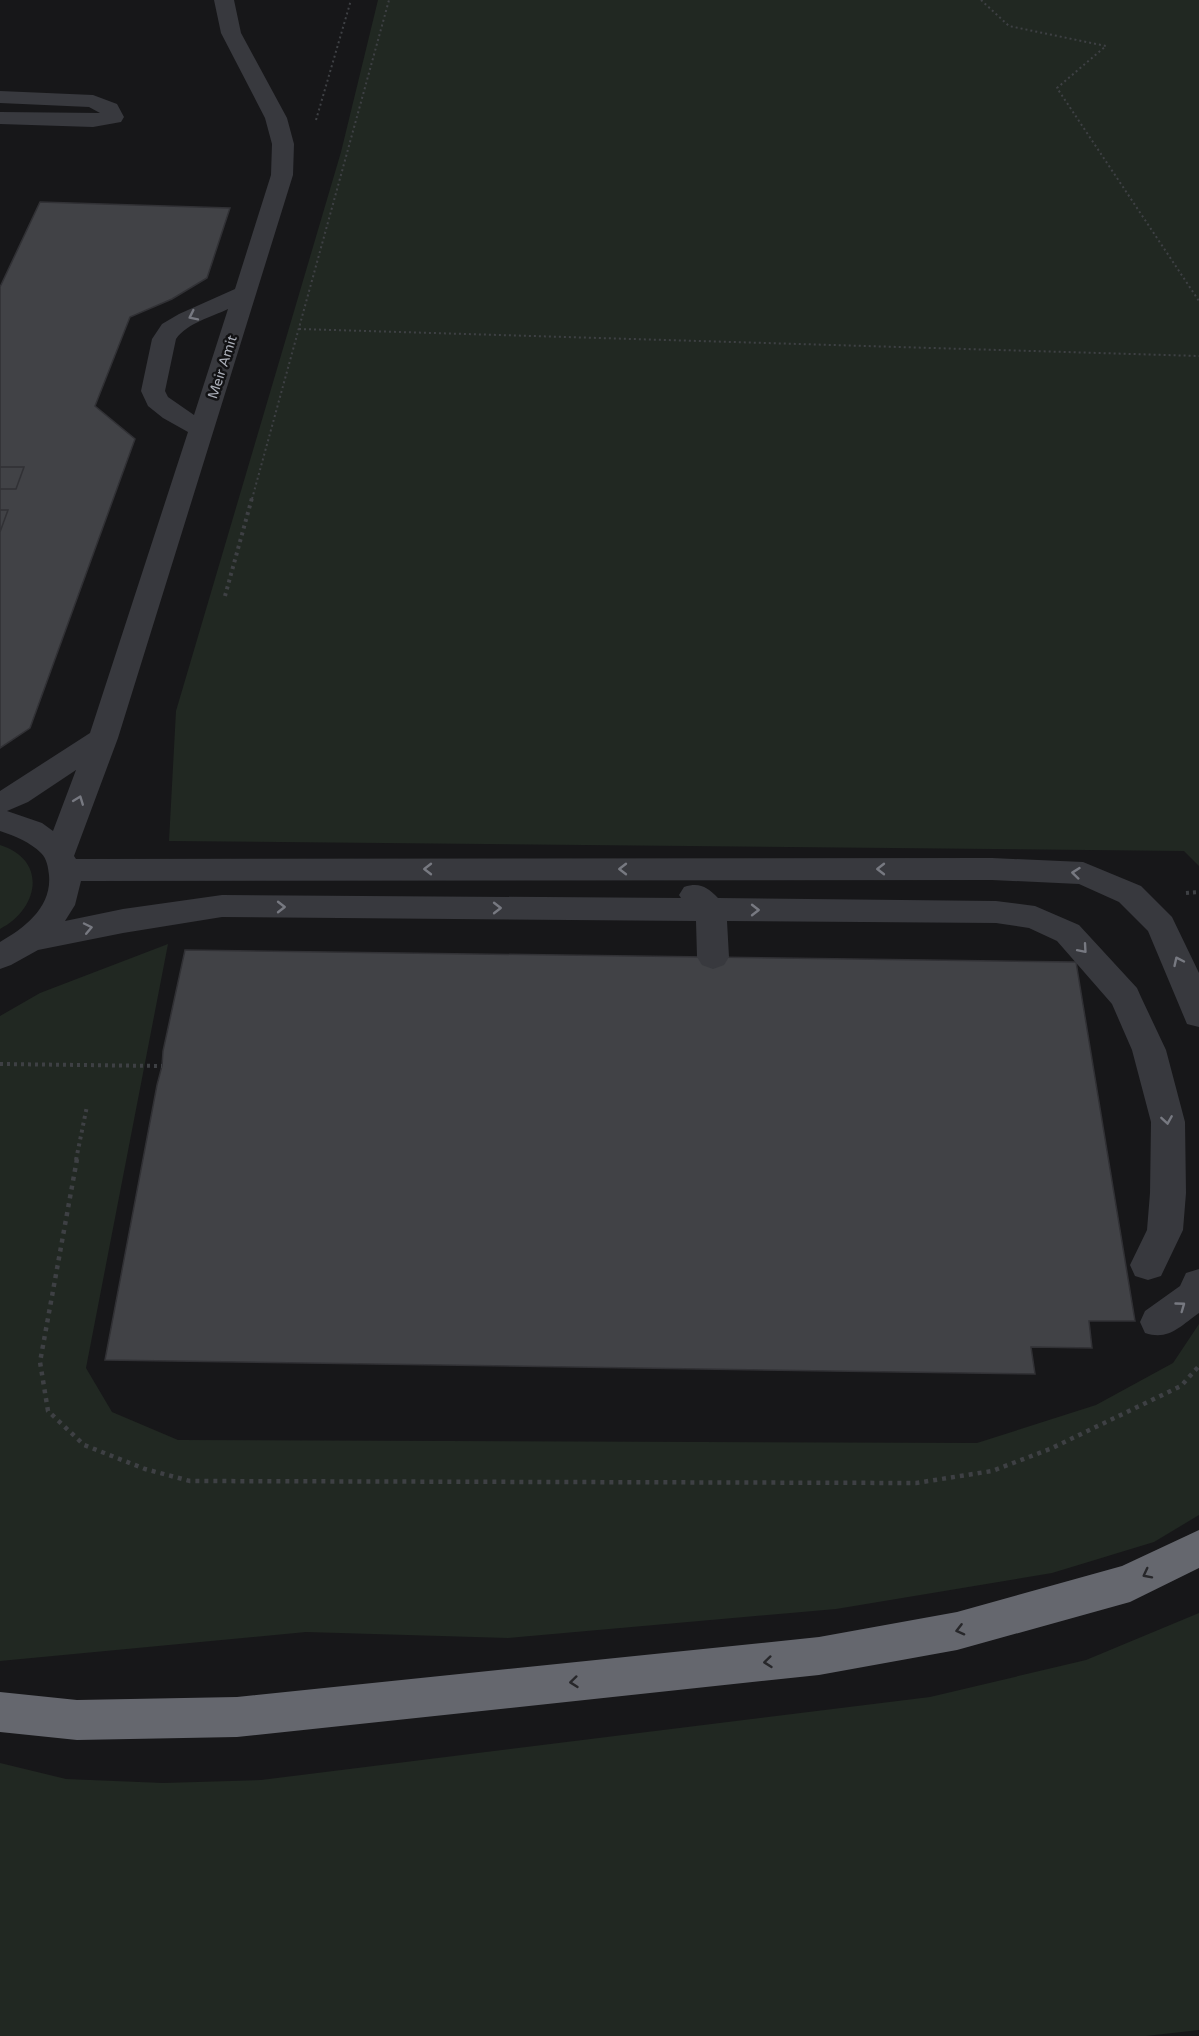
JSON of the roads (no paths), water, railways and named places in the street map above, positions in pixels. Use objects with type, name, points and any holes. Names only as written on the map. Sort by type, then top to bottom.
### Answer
[{"type":"highway","points":[[0,1712],[77,1720],[237,1718],[819,1656],[957,1631],[1130,1583],[1199,1548]]},
{"type":"street","name":"Meir Amit","points":[[30,940],[52,920],[64,898],[67,881],[62,863],[282,175],[283,144],[276,118],[231,33],[224,0]]},
{"type":"street","points":[[0,97],[93,101],[109,109],[113,117],[93,121],[0,118]]},
{"type":"street","points":[[202,429],[172,413],[157,401],[153,391],[164,339],[171,329],[187,319],[246,293]]},
{"type":"street","points":[[0,803],[17,795],[103,738]]},
{"type":"street","points":[[0,820],[40,834],[56,848],[62,863],[666,869],[993,869],[1083,873],[1130,894],[1161,925],[1193,995],[1199,1015]]},
{"type":"street","points":[[666,869],[711,910],[713,957]]},
{"type":"street","points":[[1,957],[30,940],[123,921],[222,906],[996,912],[1035,917],[1068,933],[1125,997],[1149,1050],[1168,1122],[1168,1193],[1165,1230],[1148,1265]]},
{"type":"street","points":[[1158,1322],[1193,1297],[1199,1284]]}]
